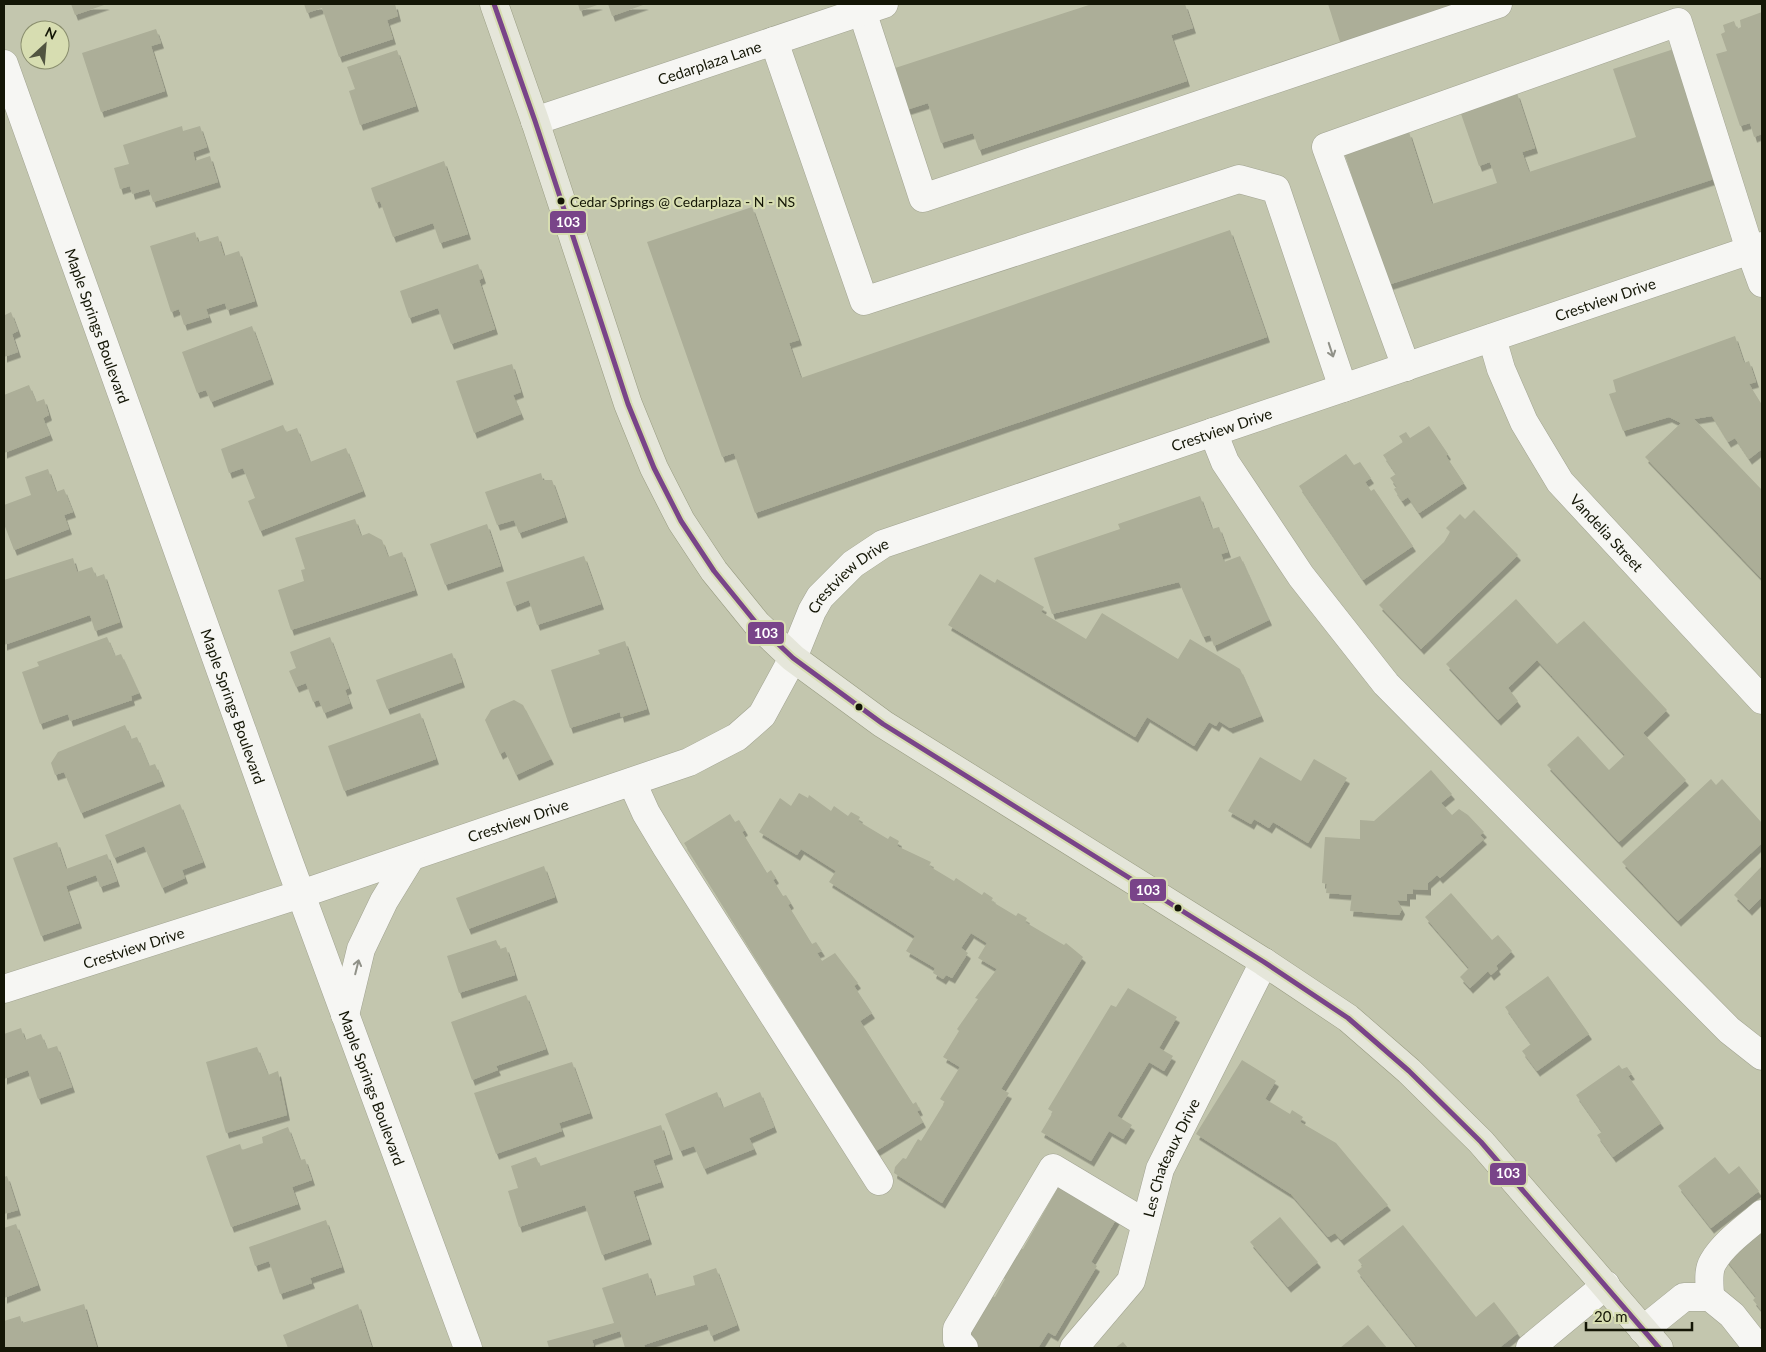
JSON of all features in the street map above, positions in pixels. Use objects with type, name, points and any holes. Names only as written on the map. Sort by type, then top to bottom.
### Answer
[{"type":"main road","points":[[499,5],[628,404],[654,468],[681,520],[714,571],[757,624],[793,658],[891,729],[1264,962],[1348,1018],[1409,1071],[1482,1142],[1651,1339]]},
{"type":"street","points":[[873,8],[923,198],[1498,4]]},
{"type":"street","name":"Cedarplaza Lane","points":[[535,121],[774,41],[820,14],[873,8]]},
{"type":"street","points":[[1406,367],[1326,147],[1678,22],[1756,248],[1762,283]]},
{"type":"street","points":[[774,41],[864,301],[1239,179],[1276,189],[1344,388]]},
{"type":"street","name":"Maple Springs Boulevard","points":[[4,64],[301,894],[468,1348]]},
{"type":"street","name":"Crestview Drive","points":[[4,990],[301,894],[689,762],[737,737],[762,715],[793,658],[812,611],[820,598],[853,564],[883,544],[1756,248]]},
{"type":"street","name":"Vandelia Street","points":[[1492,338],[1501,369],[1524,422],[1560,482],[1762,700]]},
{"type":"street","points":[[1213,432],[1225,462],[1301,576],[1386,684],[1729,1030],[1762,1056]]},
{"type":"street","points":[[632,782],[646,813],[667,848],[879,1181]]},
{"type":"street","points":[[346,1015],[361,950],[384,901],[411,857]]},
{"type":"street","name":"Les Chateaux Drive","points":[[1074,1348],[1131,1281],[1160,1169],[1264,962]]},
{"type":"street","points":[[964,1348],[957,1340],[957,1329],[1053,1168],[1145,1223]]},
{"type":"street","points":[[1710,1297],[1709,1277],[1713,1262],[1736,1235],[1762,1214]]},
{"type":"street","points":[[1530,1348],[1606,1285]]},
{"type":"street","points":[[1651,1339],[1684,1297],[1710,1297],[1732,1315],[1758,1348]]},
{"type":"building","points":[[71,4],[107,4],[75,15]]},
{"type":"building","points":[[304,4],[395,4],[398,16],[387,20],[393,39],[339,57],[322,8],[307,13]]},
{"type":"building","points":[[578,4],[600,4],[580,11]]},
{"type":"building","points":[[608,4],[646,4],[612,16]]},
{"type":"building","points":[[1092,4],[1185,4],[1193,28],[1171,35],[1187,81],[979,150],[973,133],[941,143],[928,103],[903,111],[889,70]]},
{"type":"building","points":[[1328,4],[1469,4],[1341,45]]},
{"type":"building","points":[[1762,12],[1762,134],[1754,137],[1750,123],[1740,126],[1716,54],[1727,51],[1721,34],[1725,32],[1723,25],[1734,21],[1737,29],[1741,27],[1740,20]]},
{"type":"building","points":[[156,29],[161,43],[151,46],[165,91],[101,112],[82,53]]},
{"type":"building","points":[[1677,48],[1720,177],[1388,285],[1344,152],[1409,132],[1432,204],[1497,183],[1490,162],[1479,166],[1460,111],[1517,93],[1535,148],[1522,152],[1529,172],[1636,137],[1613,69]]},
{"type":"building","points":[[397,50],[416,106],[360,125],[349,91],[355,89],[347,67]]},
{"type":"building","points":[[182,126],[183,131],[200,126],[207,147],[193,152],[195,161],[210,156],[218,182],[153,202],[149,189],[132,194],[130,186],[120,189],[114,168],[129,164],[123,145]]},
{"type":"building","points":[[444,161],[468,234],[440,243],[433,223],[393,237],[380,201],[376,203],[371,188]]},
{"type":"building","points":[[752,207],[799,340],[789,343],[801,378],[1230,230],[1267,337],[755,513],[734,453],[722,457],[647,242]]},
{"type":"building","points":[[195,232],[198,242],[218,236],[224,256],[239,251],[255,301],[227,310],[225,303],[206,309],[209,317],[184,325],[179,309],[171,312],[150,246]]},
{"type":"building","points":[[478,264],[483,278],[479,280],[495,329],[451,344],[438,308],[409,318],[400,291]]},
{"type":"building","points":[[4,311],[5,315],[11,312],[18,331],[12,334],[18,352],[4,357]]},
{"type":"building","points":[[252,326],[271,379],[211,402],[206,390],[197,393],[182,352]]},
{"type":"building","points":[[1735,336],[1744,363],[1749,361],[1756,382],[1749,384],[1762,405],[1762,449],[1749,459],[1735,438],[1728,442],[1712,416],[1694,419],[1762,490],[1762,579],[1645,457],[1681,423],[1669,417],[1623,431],[1609,394],[1616,392],[1613,380]]},
{"type":"building","points":[[512,364],[521,392],[513,395],[521,414],[474,433],[456,381]]},
{"type":"building","points":[[29,385],[36,402],[44,399],[49,415],[43,418],[50,435],[4,453],[4,395]]},
{"type":"building","points":[[283,425],[286,432],[297,428],[310,462],[346,448],[363,491],[260,531],[248,501],[255,498],[243,468],[229,473],[221,449]]},
{"type":"building","points":[[1429,426],[1448,454],[1446,456],[1464,483],[1419,513],[1408,497],[1402,501],[1394,489],[1397,487],[1390,478],[1396,474],[1383,455],[1403,442],[1399,436],[1406,432],[1410,438]]},
{"type":"building","points":[[1346,454],[1354,465],[1360,462],[1371,478],[1365,482],[1371,491],[1374,489],[1413,546],[1363,580],[1299,486]]},
{"type":"building","points":[[48,469],[56,492],[64,489],[73,512],[64,515],[69,529],[14,550],[4,524],[4,505],[31,495],[25,477]]},
{"type":"building","points":[[541,473],[543,480],[552,480],[565,517],[519,533],[514,520],[497,525],[485,492]]},
{"type":"building","points":[[1200,496],[1212,529],[1219,527],[1228,552],[1221,554],[1224,562],[1240,556],[1269,620],[1214,646],[1210,635],[1203,637],[1179,582],[1052,614],[1034,558],[1120,529],[1118,524]]},
{"type":"building","points":[[1474,510],[1518,555],[1421,649],[1379,605],[1444,542],[1450,532],[1446,528],[1460,514],[1465,519]]},
{"type":"building","points":[[355,519],[361,536],[369,533],[382,540],[388,557],[402,552],[415,590],[291,630],[278,590],[304,581],[301,570],[305,569],[295,538]]},
{"type":"building","points":[[487,524],[501,566],[445,585],[430,544]]},
{"type":"building","points":[[584,556],[601,604],[537,625],[529,600],[514,606],[506,582]]},
{"type":"building","points":[[73,558],[77,572],[92,567],[96,577],[104,574],[120,622],[95,631],[90,615],[4,645],[4,580]]},
{"type":"building","points":[[980,574],[995,583],[997,579],[1044,607],[1041,612],[1086,639],[1102,613],[1178,659],[1190,639],[1240,669],[1261,716],[1230,728],[1219,721],[1216,726],[1209,722],[1194,746],[1147,717],[1135,737],[948,625]]},
{"type":"building","points":[[1516,599],[1557,644],[1584,621],[1667,710],[1643,733],[1686,780],[1619,842],[1547,765],[1578,736],[1609,770],[1625,755],[1537,660],[1508,688],[1518,701],[1498,720],[1446,664]]},
{"type":"building","points":[[107,637],[115,656],[121,654],[139,693],[131,696],[132,700],[70,721],[68,714],[40,724],[22,672],[39,666],[37,662]]},
{"type":"building","points":[[330,637],[349,688],[345,690],[350,703],[324,713],[319,700],[313,702],[306,683],[296,687],[289,671],[296,668],[290,652]]},
{"type":"building","points":[[625,641],[647,709],[621,717],[620,712],[570,728],[551,670],[600,654],[598,650]]},
{"type":"building","points":[[452,653],[462,682],[387,709],[376,680]]},
{"type":"building","points":[[514,700],[523,705],[551,759],[516,775],[505,751],[500,754],[485,720],[491,710]]},
{"type":"building","points":[[420,713],[436,759],[344,791],[328,746]]},
{"type":"building","points":[[125,725],[131,739],[137,737],[149,766],[155,764],[162,781],[81,813],[64,772],[55,775],[51,763],[58,752]]},
{"type":"building","points":[[1260,757],[1301,781],[1314,759],[1347,778],[1308,843],[1273,822],[1269,828],[1254,819],[1251,824],[1228,811]]},
{"type":"building","points":[[1431,770],[1452,794],[1441,803],[1452,815],[1459,809],[1468,815],[1484,832],[1480,835],[1484,839],[1440,878],[1437,875],[1428,883],[1428,890],[1413,889],[1413,894],[1407,894],[1407,901],[1397,900],[1402,909],[1399,915],[1350,911],[1352,895],[1326,893],[1327,884],[1322,883],[1325,837],[1360,839],[1360,820],[1374,821]]},
{"type":"building","points":[[1711,779],[1716,785],[1722,779],[1762,823],[1762,843],[1678,921],[1622,862]]},
{"type":"building","points":[[799,793],[808,798],[809,795],[831,811],[834,806],[848,816],[851,812],[860,817],[858,821],[888,839],[890,836],[899,841],[897,846],[931,862],[929,866],[954,881],[956,878],[982,895],[984,892],[993,898],[991,901],[1016,916],[1018,913],[1027,918],[1025,922],[1064,945],[1066,943],[1083,957],[1001,1089],[1009,1093],[942,1203],[894,1173],[895,1167],[903,1158],[906,1159],[918,1139],[921,1141],[945,1102],[940,1099],[960,1067],[943,1057],[959,1031],[957,1029],[978,999],[975,998],[997,969],[978,958],[987,943],[971,933],[961,948],[968,953],[952,978],[946,975],[943,979],[933,973],[935,968],[906,951],[915,936],[829,882],[836,871],[801,849],[797,855],[759,832],[780,798],[791,806]]},
{"type":"building","points":[[180,804],[203,862],[182,870],[185,878],[162,888],[144,846],[114,858],[105,835]]},
{"type":"building","points":[[730,814],[735,822],[739,820],[745,830],[742,832],[767,873],[771,870],[776,878],[773,880],[783,896],[786,895],[791,903],[788,905],[812,944],[816,942],[822,951],[817,953],[822,961],[835,953],[858,983],[854,986],[872,1013],[860,1021],[913,1104],[916,1102],[920,1110],[917,1111],[923,1122],[876,1151],[684,843]]},
{"type":"building","points":[[57,842],[66,869],[107,854],[117,881],[100,887],[96,875],[66,886],[79,923],[41,936],[13,858]]},
{"type":"building","points":[[544,866],[555,897],[468,929],[456,898]]},
{"type":"building","points":[[1762,866],[1762,897],[1749,910],[1734,895]]},
{"type":"building","points":[[1451,893],[1492,940],[1498,935],[1512,951],[1496,966],[1498,969],[1491,975],[1488,971],[1470,988],[1460,977],[1469,968],[1425,917]]},
{"type":"building","points":[[496,940],[500,949],[506,947],[515,975],[459,993],[447,956]]},
{"type":"building","points":[[1548,976],[1589,1034],[1537,1071],[1522,1051],[1531,1044],[1505,1007]]},
{"type":"building","points":[[1128,988],[1177,1017],[1159,1048],[1173,1056],[1164,1071],[1149,1062],[1117,1116],[1132,1125],[1123,1139],[1109,1131],[1091,1161],[1041,1132],[1053,1112],[1048,1109],[1111,1005],[1116,1007]]},
{"type":"building","points":[[526,995],[546,1049],[496,1066],[498,1070],[472,1080],[451,1022]]},
{"type":"building","points":[[21,1028],[25,1040],[41,1034],[47,1049],[57,1046],[72,1087],[38,1099],[28,1070],[4,1079],[4,1034]]},
{"type":"building","points":[[257,1047],[268,1075],[278,1071],[287,1115],[226,1133],[206,1062]]},
{"type":"building","points":[[1242,1060],[1276,1081],[1265,1099],[1290,1114],[1292,1110],[1303,1117],[1300,1122],[1336,1143],[1388,1205],[1341,1240],[1335,1233],[1328,1237],[1291,1194],[1196,1134]]},
{"type":"building","points":[[572,1062],[590,1113],[559,1123],[562,1131],[496,1154],[474,1093]]},
{"type":"building","points":[[1619,1065],[1622,1069],[1627,1067],[1632,1074],[1628,1076],[1661,1123],[1613,1157],[1597,1135],[1602,1132],[1576,1095]]},
{"type":"building","points":[[717,1092],[723,1108],[760,1092],[774,1127],[749,1138],[754,1149],[704,1169],[694,1146],[680,1151],[665,1114]]},
{"type":"building","points":[[661,1125],[670,1154],[653,1160],[661,1182],[633,1191],[649,1239],[602,1255],[585,1205],[519,1227],[508,1191],[518,1188],[511,1166],[536,1157],[540,1166]]},
{"type":"building","points":[[288,1127],[300,1160],[305,1159],[312,1180],[292,1187],[298,1204],[231,1227],[206,1156],[240,1144],[242,1150],[263,1143],[262,1137]]},
{"type":"building","points":[[1715,1157],[1729,1174],[1739,1166],[1759,1191],[1711,1228],[1678,1186]]},
{"type":"building","points":[[7,1176],[18,1210],[4,1214],[4,1177]]},
{"type":"building","points":[[1060,1184],[1117,1218],[1091,1262],[1097,1266],[1055,1336],[1048,1332],[1038,1348],[978,1348],[966,1341],[992,1296],[995,1297],[1005,1279],[1002,1277],[1020,1248],[1023,1249]]},
{"type":"building","points":[[1280,1217],[1318,1262],[1288,1287],[1250,1242]]},
{"type":"building","points":[[326,1220],[342,1267],[310,1278],[312,1283],[280,1294],[269,1261],[255,1266],[249,1247]]},
{"type":"building","points":[[16,1224],[38,1285],[4,1298],[4,1228]]},
{"type":"building","points":[[1403,1225],[1476,1317],[1494,1302],[1518,1333],[1499,1348],[1418,1348],[1357,1271],[1363,1266],[1358,1260]]},
{"type":"building","points":[[1762,1227],[1762,1311],[1753,1300],[1756,1297],[1724,1257]]},
{"type":"building","points":[[716,1268],[737,1325],[711,1336],[707,1324],[644,1345],[645,1348],[625,1348],[620,1331],[592,1340],[594,1346],[587,1348],[549,1348],[547,1341],[614,1323],[602,1288],[648,1273],[655,1296],[695,1285],[693,1276]]},
{"type":"building","points":[[84,1304],[97,1348],[4,1348],[4,1321],[20,1316],[22,1323]]},
{"type":"building","points":[[358,1304],[372,1348],[288,1348],[283,1335]]},
{"type":"building","points":[[1368,1325],[1387,1348],[1340,1348]]},
{"type":"building","points":[[1123,1342],[1128,1348],[1115,1348]]},
{"type":"transit line","name":"103","points":[[494,4],[535,121],[628,404],[654,468],[681,521],[714,571],[757,624],[793,658],[883,724],[1264,962],[1348,1018],[1409,1071],[1481,1142],[1659,1348]]},
{"type":"place","name":"Cedar Springs @ Cedarplaza - N - NS","points":[[561,201]]}]
